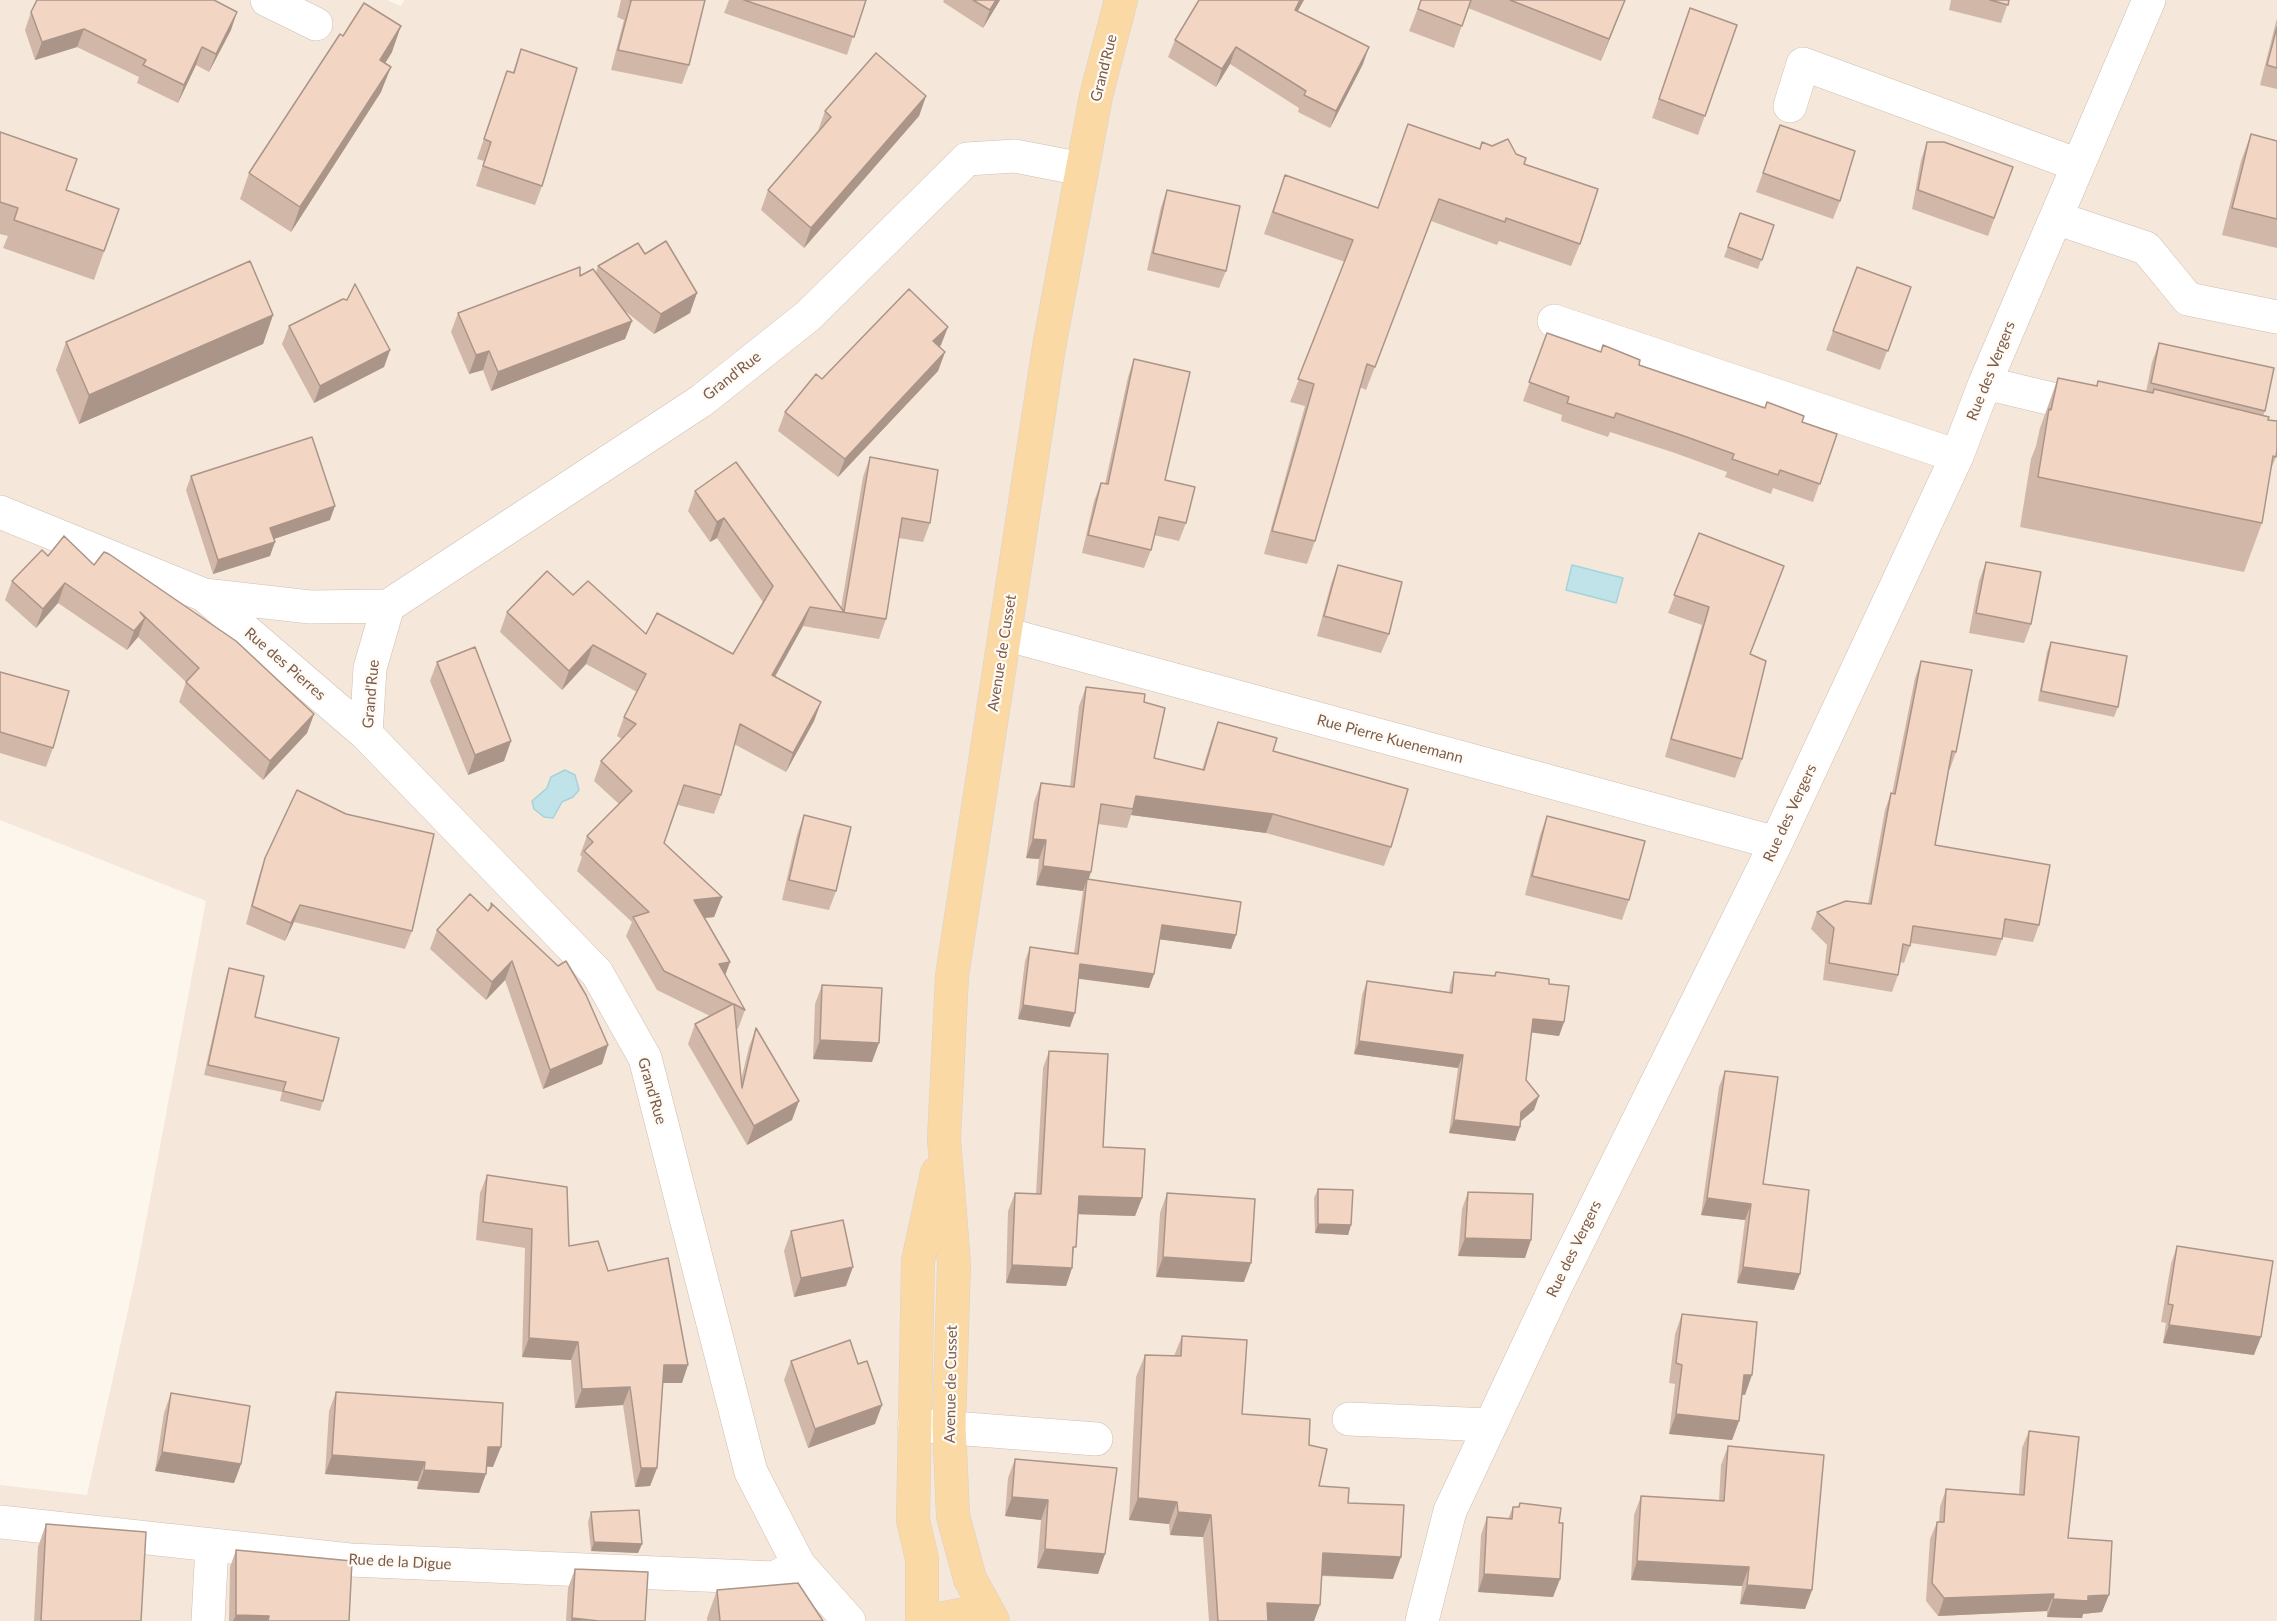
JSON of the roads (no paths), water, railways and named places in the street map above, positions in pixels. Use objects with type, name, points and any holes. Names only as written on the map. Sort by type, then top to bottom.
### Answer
[{"type":"main road","name":"Grand'Rue","points":[[1082,169],[1096,96],[1121,0]]},
{"type":"main road","name":"Avenue de Cusset","points":[[993,1621],[970,1579],[953,1516],[949,1426],[954,1263],[944,1139],[952,976],[1049,347],[1082,169]]},
{"type":"main road","name":"Avenue de Cusset","points":[[922,1621],[922,1559],[913,1520],[918,1261],[944,1139]]},
{"type":"main road","points":[[929,1621],[960,1615],[986,1621]]},
{"type":"street","points":[[267,0],[316,24]]},
{"type":"street","name":"Rue des Vergers","points":[[1422,1621],[1450,1511],[1556,1286],[1776,843],[1957,456],[1985,383],[2149,0]]},
{"type":"street","points":[[1790,106],[1803,64],[2078,165]]},
{"type":"street","name":"Grand'Rue","points":[[849,1621],[799,1564],[751,1472],[645,1059],[597,973],[366,734],[370,668],[388,606],[701,401],[808,316],[967,159],[1015,156],[1082,169]]},
{"type":"street","points":[[2056,218],[2146,248],[2188,299],[2277,317]]},
{"type":"street","points":[[1554,321],[1957,456]]},
{"type":"street","points":[[1985,383],[2120,416]]},
{"type":"street","name":"Rue des Pierres","points":[[10,515],[204,595],[310,607],[388,606]]},
{"type":"street","name":"Rue des Pierres","points":[[204,595],[366,734]]},
{"type":"street","name":"Rue Pierre Kuenemann","points":[[1005,634],[1776,843]]},
{"type":"street","points":[[1349,1419],[1490,1425]]},
{"type":"street","points":[[914,1425],[1096,1439]]},
{"type":"street","name":"Rue de la Digue","points":[[0,1522],[350,1560],[774,1578],[799,1564]]},
{"type":"street","points":[[208,1621],[212,1545]]},
{"type":"water","points":[[1572,565],[1623,578],[1616,603],[1566,590]]},
{"type":"water","points":[[565,770],[575,775],[579,790],[573,797],[562,802],[553,818],[544,817],[534,809],[532,801],[547,788],[551,777]]}]
